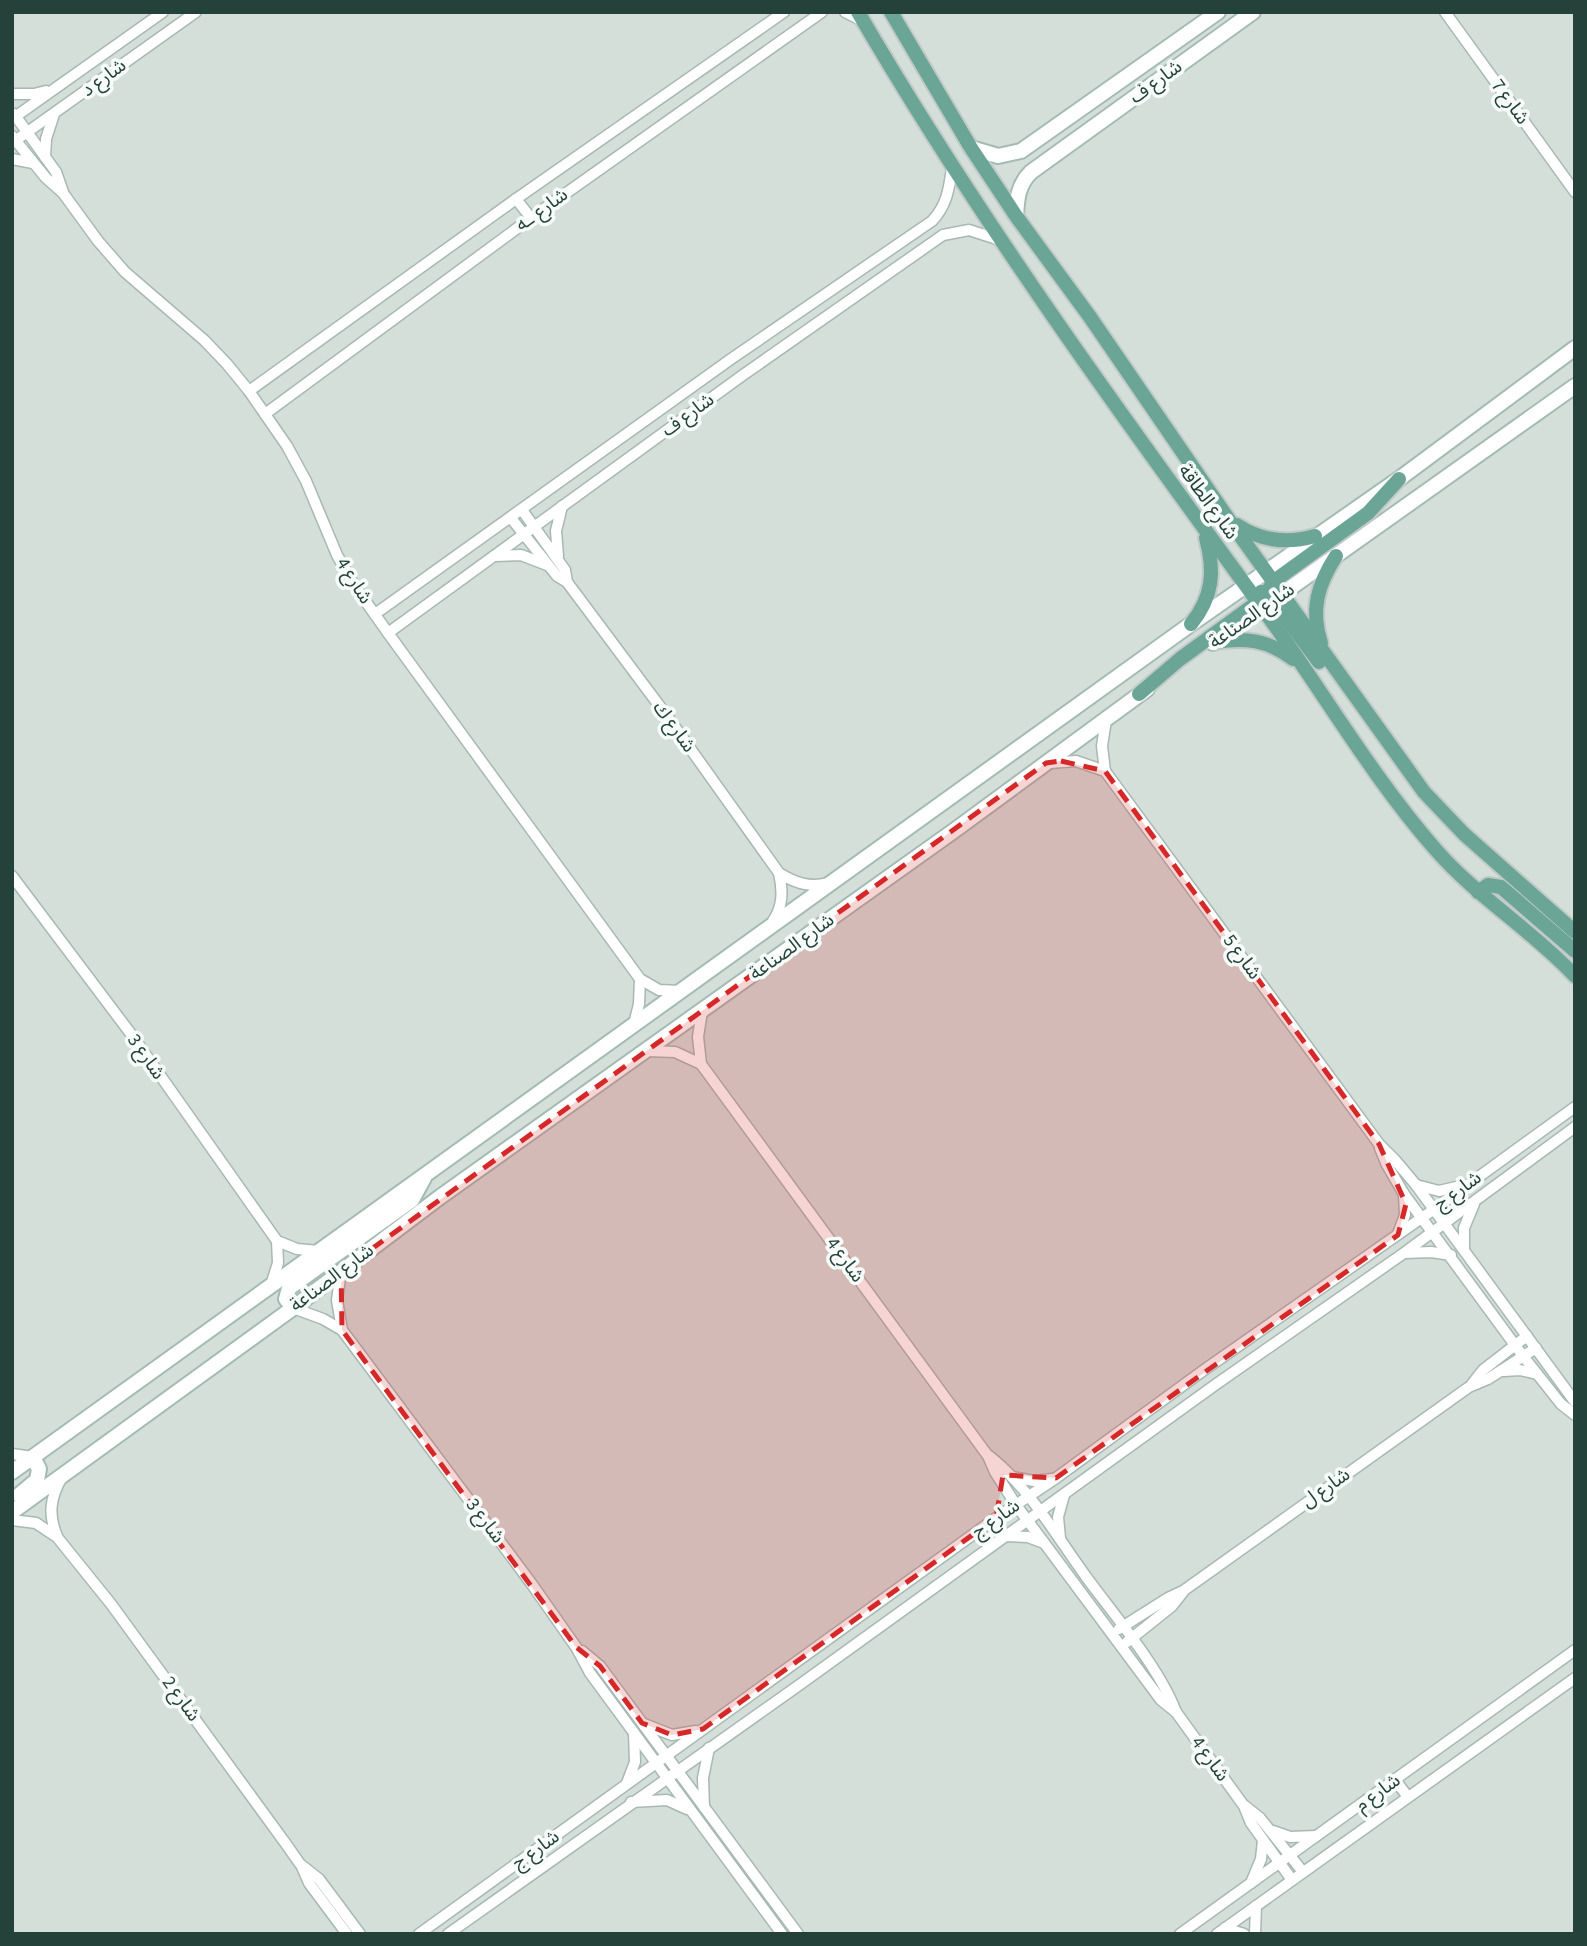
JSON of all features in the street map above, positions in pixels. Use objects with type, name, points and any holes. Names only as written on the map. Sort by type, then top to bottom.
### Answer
[{"type":"main road","name":"شارع الطاقة","points":[[891,12],[971,148],[1016,216],[1090,317],[1229,520],[1303,667],[1401,806],[1436,849],[1478,892],[1575,976]]},
{"type":"main road","name":"شارع الطاقة","points":[[861,17],[952,168],[1000,240],[1204,530],[1325,654],[1443,813],[1575,932]]},
{"type":"main road","points":[[1139,694],[1265,591],[1368,513],[1399,479]]},
{"type":"main road","points":[[1172,485],[1202,515],[1265,591],[1336,685],[1365,711]]},
{"type":"main road","points":[[1229,520],[1242,529],[1269,540],[1285,542],[1315,536]]},
{"type":"main road","points":[[1191,624],[1208,599],[1212,584],[1213,569],[1204,530]]},
{"type":"main road","points":[[1325,654],[1316,621],[1315,604],[1319,587],[1336,556]]},
{"type":"main road","points":[[1215,642],[1248,639],[1264,642],[1280,649],[1303,667]]},
{"type":"main road","points":[[1478,892],[1488,885],[1500,887],[1575,951]]},
{"type":"street","name":"شارع د","points":[[13,116],[163,12]]},
{"type":"street","name":"شارع د","points":[[13,140],[196,12]]},
{"type":"street","name":"شارع ـه","points":[[249,391],[516,199],[784,12]]},
{"type":"street","name":"شارع ـه","points":[[265,414],[531,218],[822,12]]},
{"type":"street","points":[[845,12],[861,17]]},
{"type":"street","name":"شارع ف","points":[[971,148],[998,156],[1021,151],[1218,12]]},
{"type":"street","name":"شارع ف","points":[[1016,216],[1018,190],[1031,172],[1253,12]]},
{"type":"street","name":"شارع 7","points":[[1445,12],[1575,192]]},
{"type":"street","points":[[12,94],[34,94],[57,88]]},
{"type":"street","points":[[45,158],[48,130],[55,113]]},
{"type":"street","name":"شارع 4","points":[[13,116],[28,132],[56,172],[63,193]]},
{"type":"street","name":"شارع 4","points":[[13,140],[63,193],[97,241],[125,272],[204,340],[249,391],[287,446],[306,481],[337,555],[354,585],[640,979]]},
{"type":"street","points":[[12,159],[33,163]]},
{"type":"street","name":"شارع ف","points":[[375,614],[731,359],[932,221],[942,211],[947,199],[952,168]]},
{"type":"street","points":[[516,199],[531,218]]},
{"type":"street","name":"شارع ف","points":[[388,633],[490,556],[943,235],[969,230],[1000,240]]},
{"type":"street","name":"شارع الصناعة","points":[[12,1512],[293,1308],[440,1197],[1215,642],[1315,536],[1399,479],[1575,348]]},
{"type":"street","points":[[731,359],[743,375]]},
{"type":"street","name":"شارع الصناعة","points":[[12,1472],[1191,624],[1336,556],[1575,386]]},
{"type":"street","points":[[490,556],[521,555],[554,564],[555,531],[563,504]]},
{"type":"street","name":"شارع ك","points":[[522,510],[534,526],[554,564],[557,576],[567,582],[779,873]]},
{"type":"street","name":"شارع ك","points":[[511,518],[554,564]]},
{"type":"street","points":[[1046,763],[1076,761],[1105,771],[1102,746],[1106,720]]},
{"type":"street","name":"شارع 5","points":[[1105,771],[1379,1144],[1416,1185],[1575,1402]]},
{"type":"street","points":[[779,873],[806,885],[836,881]]},
{"type":"street","points":[[769,927],[782,902],[779,873]]},
{"type":"street","name":"شارع 3","points":[[12,876],[124,1025],[277,1241]]},
{"type":"street","points":[[633,1026],[639,1004],[640,979],[659,990],[682,990]]},
{"type":"street","points":[[702,1011],[698,1037],[702,1064]]},
{"type":"street","points":[[647,1051],[675,1052],[702,1064]]},
{"type":"street","name":"شارع 4","points":[[702,1064],[988,1456],[1016,1505],[1161,1700],[1177,1712]]},
{"type":"street","name":"شارع ج","points":[[419,1934],[996,1518],[1056,1478],[1575,1107]]},
{"type":"street","name":"شارع ج","points":[[448,1934],[1215,1385],[1404,1254],[1575,1127]]},
{"type":"street","points":[[1537,1134],[1547,1146]]},
{"type":"street","name":"شارع 5","points":[[1379,1144],[1387,1165],[1404,1194],[1434,1231],[1523,1356],[1561,1404],[1575,1415]]},
{"type":"street","points":[[293,1308],[286,1299],[289,1288],[412,1200],[427,1174]]},
{"type":"street","points":[[1416,1185],[1439,1191],[1468,1184]]},
{"type":"street","points":[[1398,1235],[1405,1215],[1404,1194]]},
{"type":"street","points":[[1464,1251],[1464,1227],[1474,1203]]},
{"type":"street","points":[[271,1285],[278,1263],[277,1241],[297,1249],[319,1251]]},
{"type":"street","points":[[1404,1254],[1431,1252],[1451,1255]]},
{"type":"street","name":"شارع 3","points":[[341,1271],[337,1300],[342,1330]]},
{"type":"street","points":[[1309,1297],[1320,1313]]},
{"type":"street","name":"شارع 3","points":[[293,1308],[323,1319],[342,1330],[576,1647],[590,1673],[782,1934]]},
{"type":"street","points":[[1497,1319],[1503,1338],[1498,1358]]},
{"type":"street","name":"شارع ل","points":[[1469,1387],[1483,1370],[1527,1336]]},
{"type":"street","name":"شارع ل","points":[[1112,1634],[1183,1591],[1469,1387],[1500,1372],[1536,1348]]},
{"type":"street","points":[[1204,1370],[1215,1385]]},
{"type":"street","points":[[1500,1372],[1520,1370],[1539,1376]]},
{"type":"street","points":[[12,1454],[33,1457],[39,1469],[37,1480],[12,1500]]},
{"type":"street","name":"شارع 4","points":[[988,1456],[1004,1468],[1039,1512],[1123,1627],[1170,1695],[1177,1712],[1244,1806],[1251,1823],[1292,1880]]},
{"type":"street","name":"شارع 2","points":[[57,1537],[50,1510],[52,1496],[63,1475]]},
{"type":"street","points":[[1011,1477],[1034,1481],[1056,1478]]},
{"type":"street","points":[[996,1518],[1002,1503],[1003,1486]]},
{"type":"street","points":[[1061,1542],[1058,1517],[1063,1495]]},
{"type":"street","name":"شارع 2","points":[[12,1520],[36,1523],[57,1537],[117,1611],[300,1864],[309,1883],[346,1934]]},
{"type":"street","points":[[1004,1536],[1028,1537],[1048,1547]]},
{"type":"street","name":"شارع ل","points":[[1121,1646],[1172,1606],[1183,1591]]},
{"type":"street","name":"شارع 3","points":[[576,1647],[600,1666],[799,1934]]},
{"type":"street","name":"شارع م","points":[[1180,1934],[1575,1650]]},
{"type":"street","name":"شارع م","points":[[1221,1931],[1575,1678]]},
{"type":"street","points":[[642,1723],[672,1735],[704,1729]]},
{"type":"street","points":[[625,1786],[635,1762],[634,1733]]},
{"type":"street","points":[[704,1807],[703,1778],[709,1748]]},
{"type":"street","points":[[1395,1780],[1408,1797]]},
{"type":"street","points":[[631,1802],[667,1800],[691,1810]]},
{"type":"street","name":"شارع 4","points":[[1244,1806],[1272,1830],[1303,1872]]},
{"type":"street","points":[[1272,1830],[1300,1838],[1320,1835]]},
{"type":"street","points":[[1250,1885],[1261,1859],[1263,1840]]},
{"type":"street","name":"شارع 2","points":[[300,1864],[319,1879],[359,1934]]},
{"type":"street","points":[[1255,1934],[1256,1906]]},
{"type":"street","points":[[1221,1931],[1244,1934]]},
{"type":"highlighted area","points":[[1061,761],[1105,771],[1379,1144],[1406,1204],[1398,1235],[1056,1478],[1003,1475],[996,1518],[703,1729],[672,1735],[642,1723],[600,1666],[576,1647],[342,1330],[341,1271],[440,1197],[1046,763]]},
{"type":"shaded area","points":[[12,12],[1575,12],[1575,1934],[12,1934]]}]
